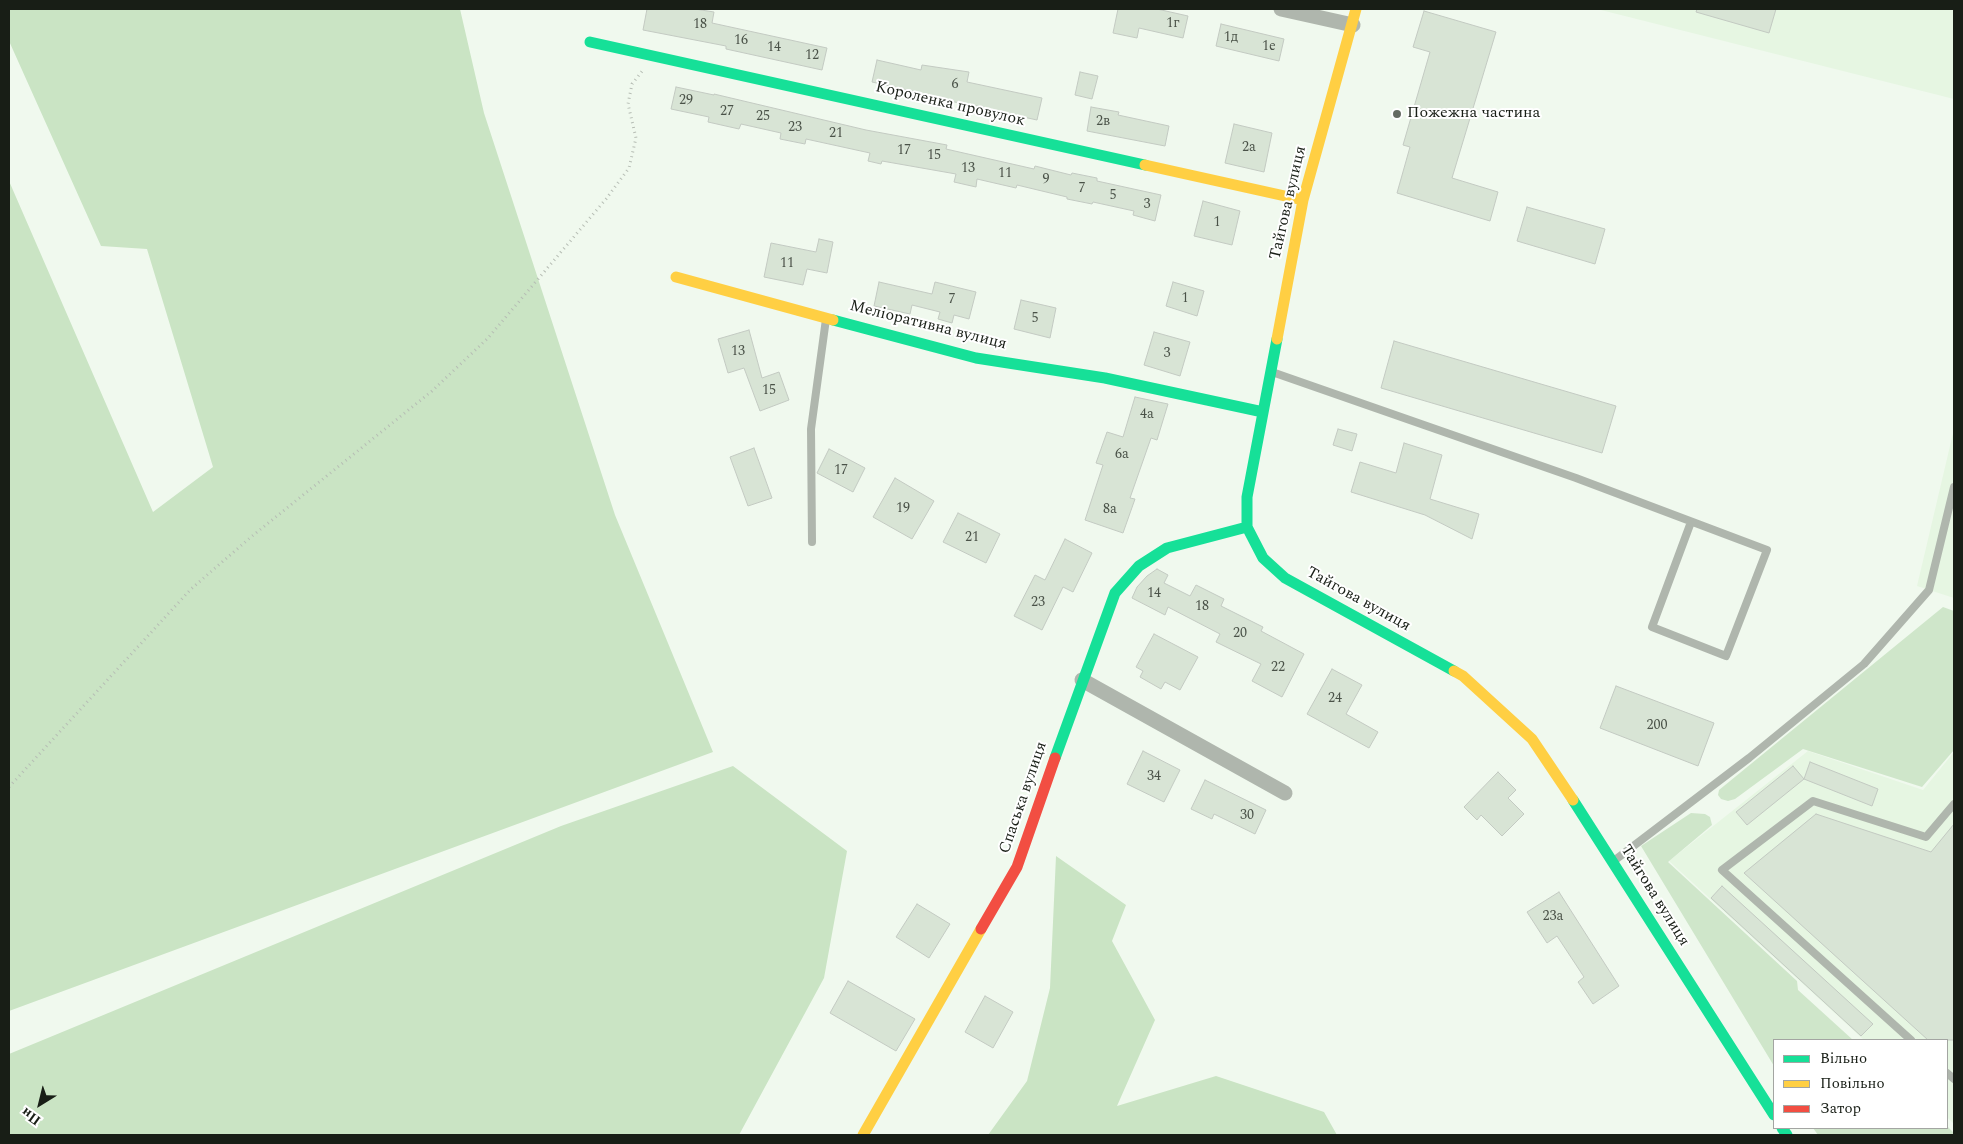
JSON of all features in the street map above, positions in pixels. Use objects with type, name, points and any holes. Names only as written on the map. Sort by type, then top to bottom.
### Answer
[{"type":"street","points":[[1281,9],[1353,25]]},
{"type":"street","name":"Тайгова вулиця","points":[[1356,9],[1303,200],[1247,497],[1247,527],[1263,558],[1286,578],[1463,676],[1532,739],[1613,861],[1773,1113]]},
{"type":"street","name":"Короленка провулок","points":[[590,42],[1303,200]]},
{"type":"street","name":"Меліоративна вулиця","points":[[676,277],[976,358],[1105,378],[1262,412]]},
{"type":"street","name":"Спаська вулиця","points":[[863,1135],[1017,867],[1082,680],[1115,593],[1139,566],[1167,548],[1247,527]]},
{"type":"street","points":[[1082,680],[1285,793]]},
{"type":"lane","points":[[812,542],[811,429],[826,317]]},
{"type":"lane","points":[[1270,372],[1576,478],[1768,550],[1726,656],[1652,627],[1692,522]]},
{"type":"lane","points":[[1613,861],[1749,758],[1864,664],[1930,590],[1954,487]]},
{"type":"lane","points":[[1910,1039],[1722,870],[1813,800],[1926,837],[1954,804]]},
{"type":"path","points":[[9,787],[191,589],[251,537],[432,391],[488,338],[606,199],[629,168],[636,138],[628,104],[632,84],[642,70],[665,58]]},
{"type":"shaded area","points":[[9,9],[460,9],[484,113],[615,515],[713,752],[9,1011],[9,181],[153,512],[213,467],[147,249],[101,246],[9,41]]},
{"type":"shaded area","points":[[1597,9],[1954,9],[1954,99]]},
{"type":"shaded area","points":[[1954,429],[1954,598],[1917,586]]},
{"type":"shaded area","points":[[1943,607],[1954,611],[1954,750],[1922,787],[1803,749],[1735,799],[1728,801],[1721,799],[1718,795],[1719,790]]},
{"type":"shaded area","points":[[1808,751],[1923,790],[1954,752],[1954,1124],[1948,1118],[1948,1039],[1863,1039],[1669,861]]},
{"type":"shaded area","points":[[733,766],[847,851],[824,978],[739,1135],[9,1135],[9,1054],[561,826]]},
{"type":"shaded area","points":[[1691,813],[1705,814],[1710,817],[1712,825],[1668,862],[1797,981],[1798,990],[1852,1039],[1773,1039],[1773,1064],[1641,846]]},
{"type":"shaded area","points":[[1056,856],[1126,905],[1112,941],[1155,1020],[1117,1106],[1216,1076],[1324,1112],[1337,1135],[988,1135],[1027,1081],[1050,988]]},
{"type":"shaded area","points":[[1948,1127],[1954,1133],[1954,1135],[1818,1135],[1814,1129],[1948,1129]]},
{"type":"building","points":[[647,9],[695,9],[714,12],[712,23],[827,48],[822,70],[726,49],[726,46],[643,30]]},
{"type":"building","points":[[1118,9],[1157,9],[1188,16],[1183,38],[1139,28],[1137,38],[1113,33]]},
{"type":"building","points":[[1697,9],[1776,9],[1769,33],[1696,12]]},
{"type":"building","points":[[1424,11],[1496,32],[1452,178],[1498,192],[1490,221],[1397,193],[1410,147],[1403,145],[1430,52],[1413,47]]},
{"type":"building","points":[[1221,24],[1284,39],[1279,61],[1216,46]]},
{"type":"building","points":[[877,60],[921,70],[922,65],[969,72],[967,82],[1042,98],[1037,120],[982,107],[916,95],[916,92],[872,82]]},
{"type":"building","points":[[1080,72],[1098,76],[1092,99],[1075,95]]},
{"type":"building","points":[[676,87],[714,94],[866,130],[947,145],[946,149],[1034,169],[1035,166],[1071,175],[1072,173],[1097,178],[1097,181],[1161,195],[1155,221],[1133,215],[1134,211],[1093,202],[1092,204],[1067,199],[1067,197],[1017,185],[1016,188],[977,179],[976,187],[954,182],[956,174],[882,161],[881,164],[868,161],[870,153],[806,139],[805,144],[780,139],[781,133],[741,124],[739,129],[708,122],[709,117],[671,109]]},
{"type":"building","points":[[1091,107],[1119,112],[1118,115],[1169,126],[1165,146],[1087,131]]},
{"type":"building","points":[[1234,124],[1272,133],[1264,172],[1225,163]]},
{"type":"building","points":[[1203,201],[1240,211],[1232,245],[1194,236]]},
{"type":"building","points":[[1527,207],[1605,229],[1595,264],[1517,241]]},
{"type":"building","points":[[819,239],[833,242],[827,273],[807,269],[803,285],[764,277],[771,243],[816,252]]},
{"type":"building","points":[[879,282],[932,294],[935,282],[976,292],[969,319],[954,315],[952,323],[938,319],[940,312],[912,305],[910,314],[874,306]]},
{"type":"building","points":[[1173,282],[1204,291],[1197,316],[1166,306]]},
{"type":"building","points":[[1021,300],[1056,308],[1050,338],[1014,329]]},
{"type":"building","points":[[749,330],[762,378],[779,372],[789,400],[760,411],[744,368],[728,373],[718,339]]},
{"type":"building","points":[[1154,332],[1190,342],[1180,376],[1144,365]]},
{"type":"building","points":[[1394,341],[1616,406],[1602,453],[1381,388]]},
{"type":"building","points":[[1135,397],[1168,404],[1157,440],[1151,438],[1130,498],[1135,499],[1123,533],[1085,520],[1103,465],[1096,463],[1107,432],[1123,437]]},
{"type":"building","points":[[1338,429],[1357,434],[1352,451],[1333,445]]},
{"type":"building","points":[[1404,443],[1442,455],[1430,499],[1479,514],[1472,539],[1425,515],[1351,492],[1360,462],[1396,473]]},
{"type":"building","points":[[754,448],[772,498],[748,506],[730,457]]},
{"type":"building","points":[[829,449],[865,468],[853,492],[817,473]]},
{"type":"building","points":[[895,478],[934,501],[912,539],[873,517]]},
{"type":"building","points":[[958,513],[1000,534],[986,563],[943,542]]},
{"type":"building","points":[[1065,539],[1092,553],[1073,592],[1063,587],[1042,630],[1014,616],[1035,575],[1045,580]]},
{"type":"building","points":[[1157,569],[1168,575],[1164,583],[1190,596],[1196,585],[1224,599],[1221,606],[1263,627],[1261,631],[1304,654],[1282,697],[1252,681],[1261,664],[1216,642],[1220,634],[1168,607],[1165,615],[1132,598],[1137,587]]},
{"type":"building","points":[[1154,634],[1198,657],[1180,690],[1165,682],[1161,689],[1140,677],[1143,671],[1136,667]]},
{"type":"building","points":[[1332,669],[1362,685],[1346,714],[1378,732],[1369,748],[1307,714]]},
{"type":"building","points":[[1616,686],[1714,723],[1698,766],[1600,728]]},
{"type":"building","points":[[1143,751],[1180,770],[1164,802],[1127,784]]},
{"type":"building","points":[[1810,762],[1878,789],[1872,806],[1804,779]]},
{"type":"building","points":[[1793,766],[1804,779],[1747,825],[1736,812]]},
{"type":"building","points":[[1498,772],[1516,790],[1508,798],[1524,814],[1502,836],[1481,815],[1477,820],[1464,807]]},
{"type":"building","points":[[1205,780],[1266,810],[1255,834],[1214,814],[1212,819],[1191,809]]},
{"type":"building","points":[[1816,814],[1931,852],[1954,824],[1954,1040],[1927,1039],[1744,873]]},
{"type":"building","points":[[1722,886],[1873,1024],[1861,1036],[1711,898]]},
{"type":"building","points":[[1559,892],[1619,986],[1593,1004],[1578,982],[1584,977],[1557,936],[1547,943],[1527,912]]},
{"type":"building","points":[[917,904],[950,924],[929,958],[896,937]]},
{"type":"building","points":[[848,981],[915,1019],[896,1051],[830,1013]]},
{"type":"building","points":[[985,996],[1013,1012],[993,1048],[965,1032]]},
{"type":"traffic: fast","points":[[590,42],[1145,165]]},
{"type":"traffic: fast","points":[[833,320],[976,358],[1105,378],[1263,412]]},
{"type":"traffic: fast","points":[[1277,339],[1247,497],[1247,527],[1263,558],[1285,578],[1454,671]]},
{"type":"traffic: fast","points":[[1055,758],[1115,593],[1139,566],[1167,548],[1247,527]]},
{"type":"traffic: fast","points":[[1573,800],[1773,1113]]},
{"type":"traffic: fast","points":[[1783,1129],[1787,1135]]},
{"type":"traffic: slow","points":[[1277,339],[1303,200],[1356,9]]},
{"type":"traffic: slow","points":[[1145,165],[1303,200]]},
{"type":"traffic: slow","points":[[676,277],[833,320]]},
{"type":"traffic: slow","points":[[1454,671],[1463,676],[1532,739],[1573,800]]},
{"type":"traffic: slow","points":[[863,1135],[981,929]]},
{"type":"traffic: jam","points":[[981,929],[1017,867],[1055,758]]},
{"type":"place","name":"Пожежна частина","points":[[1397,114]]}]
